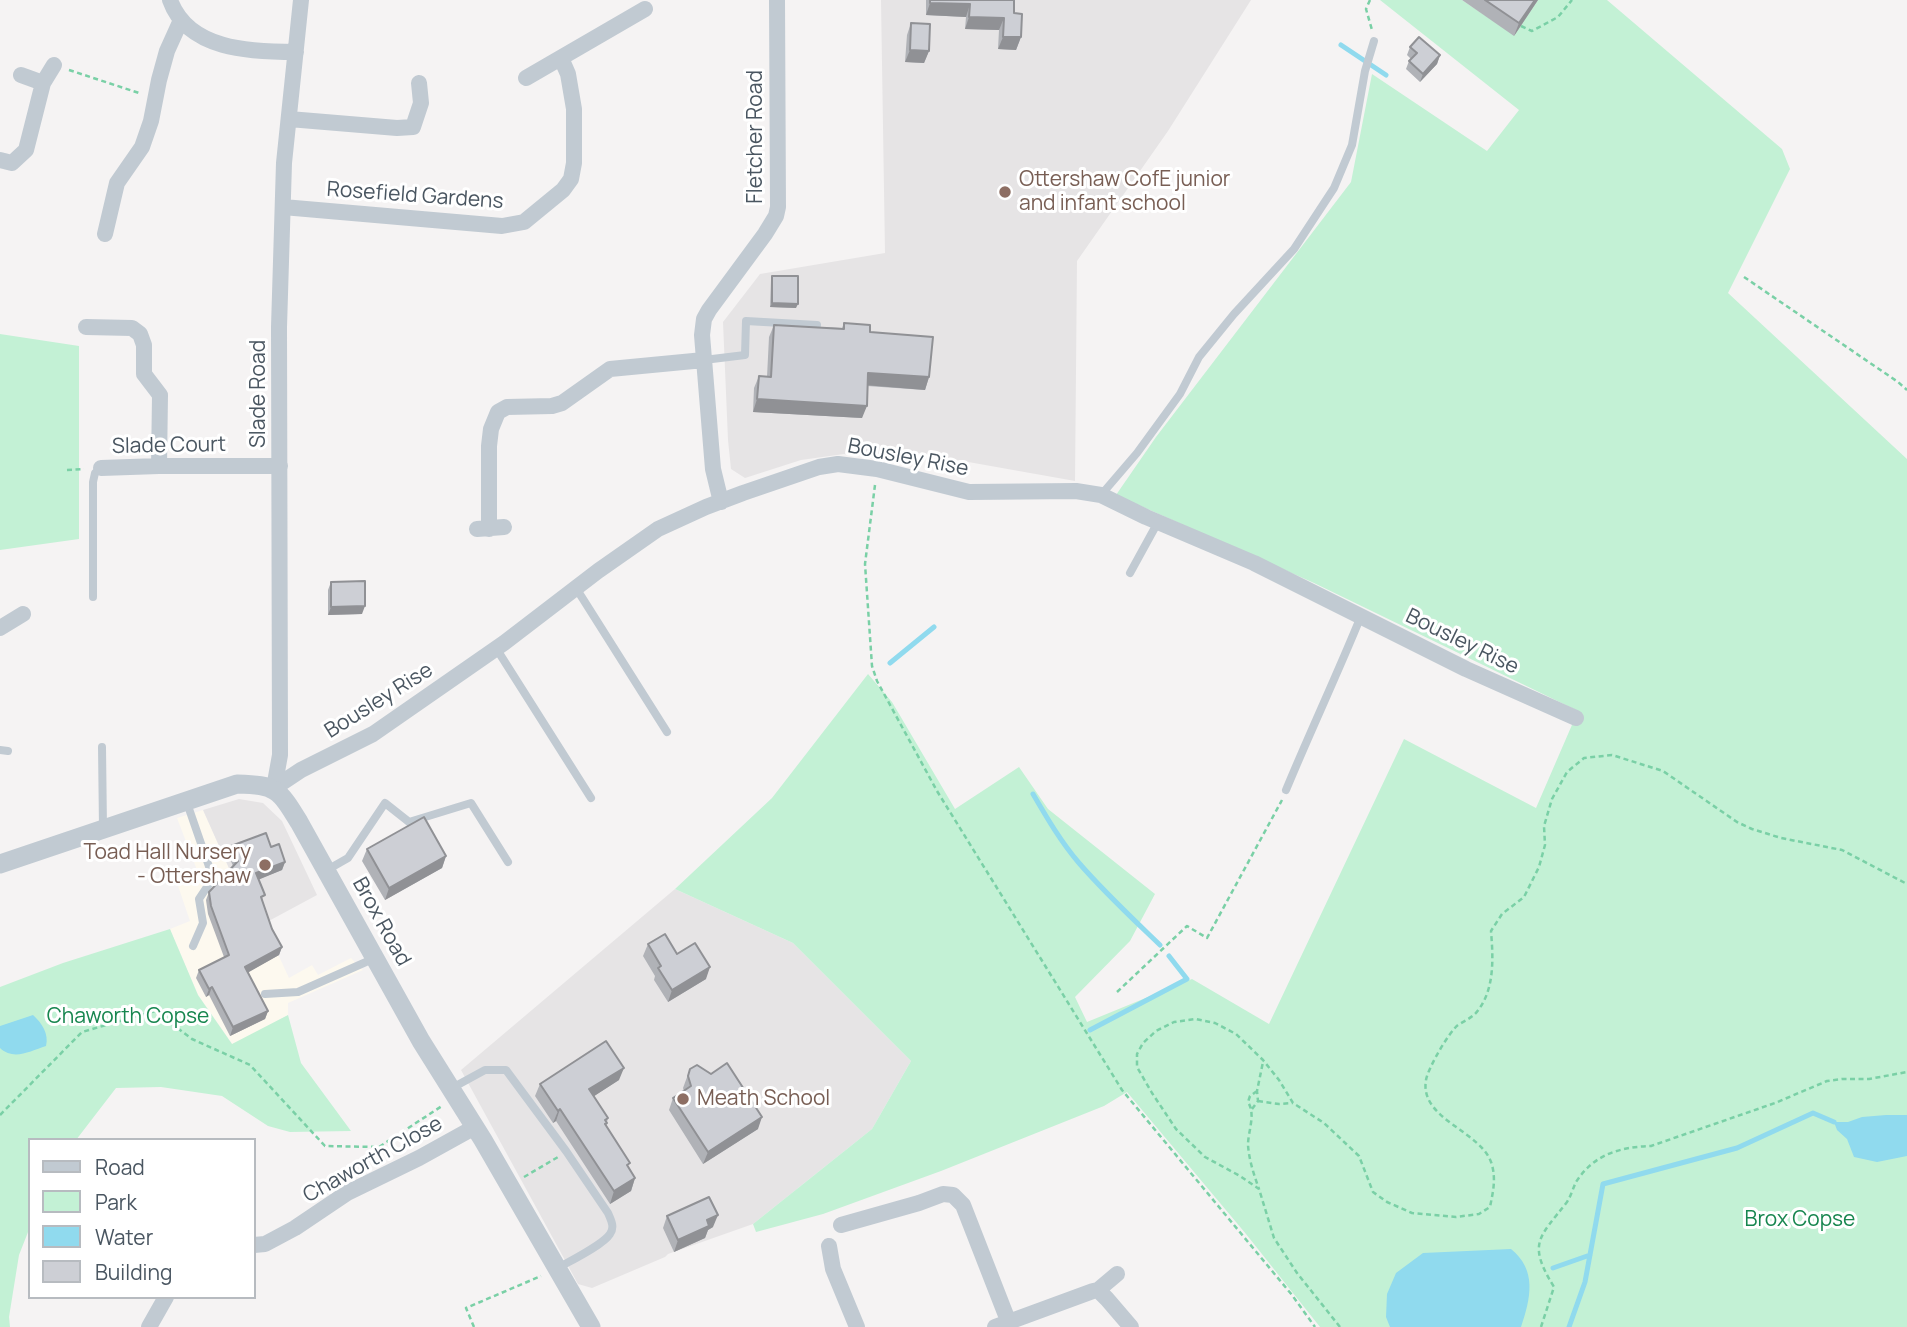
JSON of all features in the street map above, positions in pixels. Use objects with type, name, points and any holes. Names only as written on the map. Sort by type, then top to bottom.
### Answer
[{"type":"street","points":[[170,0],[186,26],[203,37],[238,49],[296,52]]},
{"type":"street","name":"Slade Road","points":[[274,788],[280,755],[279,327],[284,163],[301,0]]},
{"type":"street","name":"Fletcher Road","points":[[721,502],[713,469],[702,335],[704,319],[709,310],[776,216],[777,0]]},
{"type":"street","points":[[526,78],[645,9]]},
{"type":"street","points":[[105,234],[117,183],[142,146],[151,121],[167,51],[181,20]]},
{"type":"street","name":"Rosefield Gardens","points":[[283,207],[502,226],[524,222],[563,190],[571,178],[574,163],[574,109],[568,74],[561,58]]},
{"type":"street","points":[[0,160],[12,163],[26,150],[43,83],[54,65]]},
{"type":"street","points":[[21,75],[43,83]]},
{"type":"street","points":[[289,119],[413,127],[421,103],[419,83]]},
{"type":"street","points":[[86,327],[132,327],[140,334],[144,345],[144,374],[160,395],[159,466]]},
{"type":"street","points":[[490,528],[489,446],[491,429],[498,412],[507,407],[552,406],[610,369],[704,360]]},
{"type":"street","name":"Bousley Rise","points":[[274,788],[301,770],[373,734],[658,529],[721,502],[820,467],[838,464],[877,469],[969,492],[1076,491],[1101,495],[1254,564],[1466,669],[1576,718]]},
{"type":"street","name":"Slade Court","points":[[101,468],[280,466]]},
{"type":"street","points":[[0,628],[23,614]]},
{"type":"street","points":[[0,864],[237,783],[274,788]]},
{"type":"street","name":"Brox Road","points":[[274,788],[286,800],[374,958],[592,1327]]},
{"type":"street","name":"Chaworth Close","points":[[256,1245],[265,1244],[295,1228],[346,1193],[475,1127]]},
{"type":"street","points":[[841,1225],[943,1194],[953,1195],[963,1205],[1002,1325],[1098,1290],[1117,1274]]},
{"type":"street","points":[[829,1246],[833,1269],[857,1327]]},
{"type":"street","points":[[1098,1290],[1131,1327]]},
{"type":"street","points":[[149,1327],[165,1299]]},
{"type":"lane","points":[[1101,495],[1138,453],[1180,394],[1199,357],[1234,314],[1294,249],[1334,188],[1352,145],[1365,71],[1374,41]]},
{"type":"lane","points":[[704,360],[745,355],[746,321],[817,325]]},
{"type":"lane","points":[[93,597],[93,482],[95,473],[101,468]]},
{"type":"lane","points":[[1129,573],[1158,522]]},
{"type":"lane","points":[[576,588],[667,732]]},
{"type":"lane","points":[[1286,790],[1361,617]]},
{"type":"lane","points":[[496,648],[591,798]]},
{"type":"lane","points":[[102,747],[103,828]]},
{"type":"lane","points":[[186,800],[213,878],[199,899],[203,923],[193,946]]},
{"type":"lane","points":[[327,870],[348,858],[385,803],[409,822],[471,803],[508,862]]},
{"type":"lane","points":[[265,994],[298,992],[374,958]]},
{"type":"lane","points":[[453,1092],[485,1070],[506,1070],[608,1213],[613,1224],[611,1234],[558,1268]]},
{"type":"path","points":[[1370,0],[1366,9],[1374,41]]},
{"type":"path","points":[[1521,26],[1532,31],[1558,17],[1572,0]]},
{"type":"path","points":[[54,65],[155,99]]},
{"type":"path","points":[[1744,277],[1907,390]]},
{"type":"path","points":[[877,469],[864,564],[872,666],[877,681],[937,791],[1122,1090],[1292,1295],[1315,1327]]},
{"type":"path","points":[[1259,1189],[1205,1157],[1176,1129],[1137,1067],[1137,1054],[1143,1043],[1156,1031],[1174,1022],[1196,1019],[1215,1023],[1236,1034],[1263,1060],[1293,1103],[1324,1123],[1359,1156],[1373,1192],[1387,1202],[1412,1213],[1456,1217],[1479,1214],[1490,1207],[1495,1181],[1492,1162],[1477,1141],[1439,1115],[1428,1097],[1426,1080],[1444,1042],[1456,1026],[1470,1019],[1480,1008],[1492,979],[1490,931],[1502,914],[1524,897],[1539,867],[1545,845],[1544,826],[1552,799],[1567,772],[1584,758],[1612,755],[1662,771],[1737,822],[1752,829],[1781,838],[1842,850],[1907,884]]},
{"type":"path","points":[[1117,992],[1187,926],[1207,938],[1286,790]]},
{"type":"path","points":[[0,1115],[82,1032],[155,1011],[192,1039],[250,1065],[325,1146],[379,1147],[453,1092]]},
{"type":"path","points":[[1263,1060],[1257,1091],[1258,1101],[1252,1109],[1248,1146],[1259,1189],[1274,1238],[1297,1273],[1340,1327]]},
{"type":"path","points":[[1541,1327],[1554,1287],[1538,1253],[1540,1235],[1569,1199],[1576,1182],[1595,1160],[1609,1153],[1636,1146],[1651,1146],[1775,1103],[1826,1081],[1869,1079],[1907,1072]]},
{"type":"path","points":[[1252,1109],[1248,1102],[1250,1096],[1257,1091]]},
{"type":"path","points":[[1258,1101],[1293,1103]]},
{"type":"path","points":[[510,1186],[566,1151]]},
{"type":"path","points":[[474,1327],[466,1308],[558,1268]]},
{"type":"shaded area","name":"Ottershaw CofE junior and infant school","points":[[881,0],[1251,0],[1168,131],[1077,261],[1075,481],[901,450],[886,459],[844,454],[801,460],[745,478],[731,469],[723,322],[760,274],[885,253]]},
{"type":"shaded area","name":"Toad Hall Nursery - Ottershaw","points":[[239,799],[263,803],[282,821],[317,895],[252,930],[232,875],[203,810]]},
{"type":"shaded area","points":[[203,810],[232,875],[270,937],[289,978],[312,965],[318,975],[351,958],[363,970],[288,1003],[288,1015],[233,1045],[198,995],[170,929],[190,921],[175,877],[197,870],[177,818]]},
{"type":"shaded area","name":"Meath School","points":[[675,889],[793,943],[911,1061],[872,1129],[753,1224],[668,1254],[592,1288],[578,1284],[461,1070]]},
{"type":"green space","name":"Brox Copse","points":[[1380,0],[1462,0],[1514,35],[1538,0],[1607,0],[1782,149],[1790,169],[1728,293],[1907,459],[1907,1327],[1320,1327],[1127,1092],[1104,1106],[941,1171],[823,1214],[756,1232],[753,1224],[872,1129],[911,1061],[793,943],[675,889],[772,798],[868,674],[892,702],[955,809],[1019,767],[1048,809],[1155,894],[1130,941],[1075,997],[1087,1022],[1192,979],[1269,1024],[1404,739],[1536,808],[1578,711],[1314,583],[1116,495],[1156,437],[1351,182],[1372,74],[1487,151],[1519,110]]},
{"type":"green space","points":[[0,334],[79,346],[79,539],[0,550]]},
{"type":"green space","name":"Chaworth Copse","points":[[170,929],[198,995],[232,1044],[288,1015],[301,1063],[351,1131],[290,1132],[268,1126],[222,1096],[161,1087],[116,1088],[78,1138],[28,1138],[28,1232],[19,1255],[9,1317],[10,1327],[0,1327],[0,987],[63,963]]},
{"type":"water","points":[[33,1015],[44,1029],[46,1046],[16,1054],[0,1048],[0,1026]]},
{"type":"water","points":[[1907,1115],[1907,1156],[1877,1162],[1854,1157],[1847,1139],[1837,1130],[1834,1122]]},
{"type":"water","points":[[1511,1249],[1525,1266],[1530,1285],[1521,1327],[1390,1327],[1386,1317],[1387,1294],[1396,1273],[1423,1253]]},
{"type":"building","points":[[930,0],[1014,0],[1014,13],[1022,14],[1021,37],[1003,37],[1004,18],[969,17],[970,4],[930,3]]},
{"type":"building","points":[[1485,0],[1535,0],[1519,23]]},
{"type":"building","points":[[911,23],[930,24],[929,51],[910,50]]},
{"type":"building","points":[[1419,37],[1440,55],[1423,74],[1409,61],[1417,53],[1410,47]]},
{"type":"building","points":[[772,276],[798,276],[798,304],[772,303]]},
{"type":"building","points":[[844,323],[870,325],[870,332],[933,337],[929,377],[868,373],[867,406],[757,399],[759,376],[771,377],[774,325],[844,329]]},
{"type":"building","points":[[365,581],[365,606],[331,607],[331,582]]},
{"type":"building","points":[[424,817],[446,856],[389,888],[367,849]]},
{"type":"building","points":[[266,833],[271,847],[279,844],[285,862],[256,873],[265,895],[261,897],[272,929],[282,947],[245,967],[268,1011],[233,1027],[212,987],[209,989],[199,970],[229,955],[211,906],[209,892],[238,861],[231,846]]},
{"type":"building","points":[[665,934],[677,954],[695,943],[710,967],[672,990],[658,968],[661,966],[648,944]]},
{"type":"building","points":[[606,1041],[624,1068],[589,1089],[608,1118],[605,1124],[630,1163],[627,1165],[635,1178],[614,1191],[560,1109],[558,1111],[540,1084]]},
{"type":"building","points":[[727,1063],[762,1117],[708,1152],[673,1098],[691,1086],[688,1076],[690,1069],[697,1065],[711,1074]]},
{"type":"building","points":[[709,1197],[718,1215],[707,1220],[709,1226],[678,1240],[667,1216]]},
{"type":"waterway","points":[[1341,45],[1386,75]]},
{"type":"waterway","points":[[890,663],[934,627]]},
{"type":"waterway","points":[[1033,794],[1079,863],[1160,945]]},
{"type":"waterway","points":[[1090,1030],[1187,979],[1169,956]]},
{"type":"waterway","points":[[1569,1327],[1585,1282],[1603,1184],[1737,1148],[1813,1113],[1834,1122]]},
{"type":"waterway","points":[[1553,1268],[1590,1255]]},
{"type":"place","name":"Ottershaw CofE junior and infant school","points":[[1005,192]]},
{"type":"place","name":"Toad Hall Nursery - Ottershaw","points":[[265,865]]},
{"type":"place","name":"Meath School","points":[[683,1099]]}]
